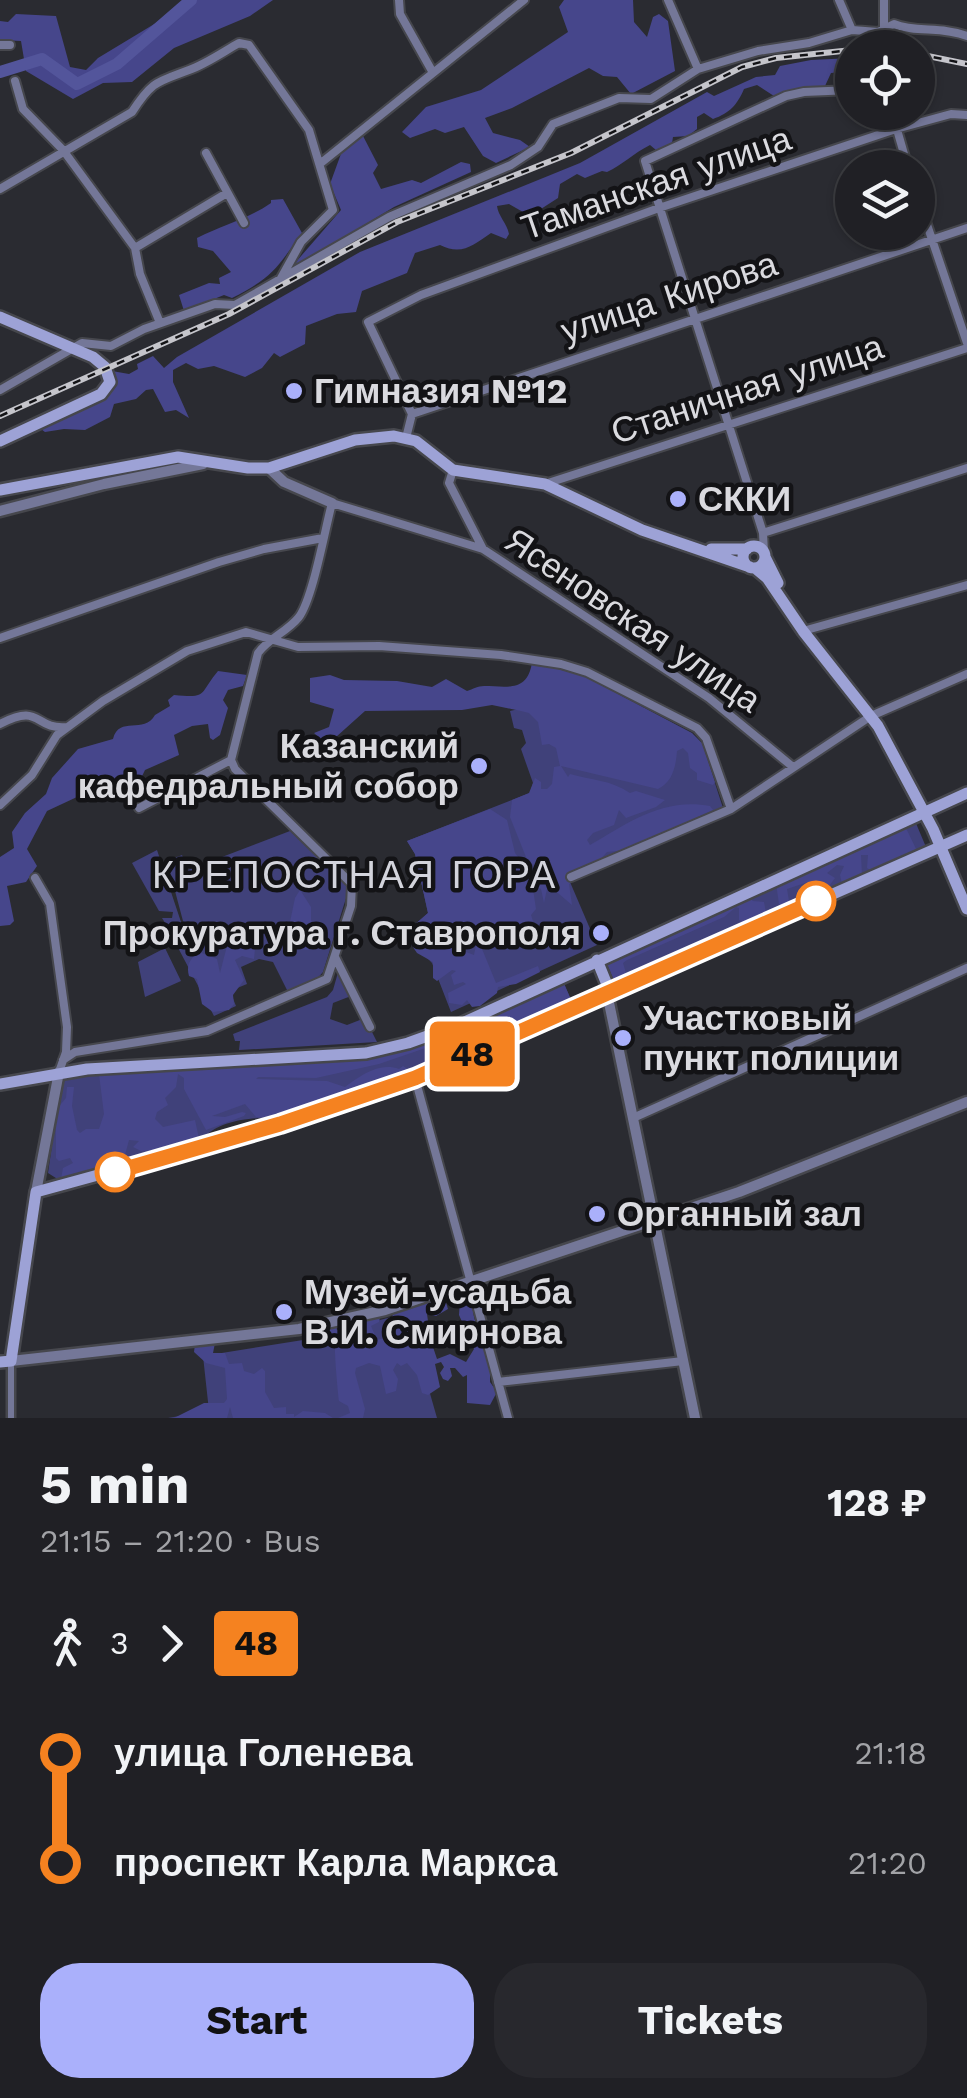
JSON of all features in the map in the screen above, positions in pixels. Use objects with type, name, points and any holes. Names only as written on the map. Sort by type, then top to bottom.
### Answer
[{"type":"main road","points":[[0,317],[93,357],[105,367],[110,382],[108,388],[0,440]]},
{"type":"main road","points":[[0,490],[166,458],[269,468],[355,440],[406,438],[453,470],[545,484],[618,520],[752,568]]},
{"type":"main road","points":[[682,544],[757,551]]},
{"type":"main road","points":[[757,551],[744,559],[767,578],[800,627],[875,714],[941,846],[967,909]]},
{"type":"main road","points":[[752,568],[757,551]]},
{"type":"main road","points":[[757,551],[800,627]]},
{"type":"main road","points":[[0,1084],[61,1066],[311,1058],[380,1051],[458,1025],[967,794]]},
{"type":"main road","points":[[6,1361],[36,1192],[262,1130],[415,1078],[967,834]]},
{"type":"main road","points":[[597,960],[609,993]]},
{"type":"street","points":[[399,0],[400,14],[432,71]]},
{"type":"street","points":[[321,163],[524,0]]},
{"type":"street","points":[[668,0],[698,69]]},
{"type":"street","points":[[839,0],[852,30]]},
{"type":"street","points":[[884,0],[884,28]]},
{"type":"street","points":[[884,16],[907,29],[934,27],[967,36]]},
{"type":"street","points":[[881,30],[894,24]]},
{"type":"street","points":[[0,390],[88,342],[111,346],[214,304],[235,305],[389,218],[511,164],[538,147],[554,124],[618,98],[651,99],[698,69],[758,51],[835,35]]},
{"type":"street","points":[[0,189],[132,112],[145,92],[167,76],[190,70],[238,43],[249,45],[309,130],[332,210],[301,242],[280,280]]},
{"type":"street","points":[[15,80],[23,110],[63,150],[134,248],[160,323]]},
{"type":"street","points":[[757,551],[763,533],[645,161],[786,96],[835,91]]},
{"type":"street","name":"Таманская улица","points":[[935,118],[967,115]]},
{"type":"street","points":[[896,130],[902,150]]},
{"type":"street","name":"Таманская улица","points":[[412,414],[368,322],[421,295],[659,208],[896,130]]},
{"type":"street","points":[[312,141],[331,154]]},
{"type":"street","points":[[206,153],[244,224]]},
{"type":"street","points":[[134,248],[227,193]]},
{"type":"street","name":"улица Кирова","points":[[935,238],[967,228]]},
{"type":"street","name":"улица Кирова","points":[[412,414],[899,250]]},
{"type":"street","points":[[934,250],[967,345]]},
{"type":"street","name":"Станичная улица","points":[[545,484],[967,345]]},
{"type":"street","points":[[406,438],[412,414]]},
{"type":"street","points":[[0,511],[181,466],[219,463]]},
{"type":"street","name":"Ясеновская улица","points":[[269,468],[284,482],[332,502],[483,549],[709,698],[793,766]]},
{"type":"street","points":[[763,533],[967,468]]},
{"type":"street","points":[[453,470],[448,484],[483,549]]},
{"type":"street","points":[[61,1066],[75,1052],[206,1031],[323,983],[351,906],[352,884],[235,769],[231,760],[258,654],[269,639],[289,628],[302,612],[332,502]]},
{"type":"street","points":[[0,638],[234,558],[313,537],[323,538]]},
{"type":"street","points":[[800,627],[967,585]]},
{"type":"street","points":[[0,805],[32,775],[57,735],[67,727],[186,651],[231,634],[257,633],[298,647],[380,646],[501,655],[562,664],[587,672],[697,728],[706,738],[732,809]]},
{"type":"street","points":[[572,877],[732,809],[875,714],[967,674]]},
{"type":"street","points":[[0,724],[22,713],[32,714],[54,728],[67,727]]},
{"type":"street","points":[[139,808],[231,760]]},
{"type":"street","points":[[35,878],[50,904],[68,1036],[36,1192]]},
{"type":"street","points":[[335,958],[370,1027]]},
{"type":"street","points":[[633,1118],[967,968]]},
{"type":"street","points":[[609,993],[695,1418]]},
{"type":"street","points":[[415,1078],[508,1418]]},
{"type":"street","points":[[11,1418],[6,1361],[298,1329],[385,1310],[654,1221],[802,1168],[967,1102]]},
{"type":"street","points":[[498,1382],[683,1361]]},
{"type":"shaded area","points":[[194,0],[273,0],[250,16],[174,48],[132,82],[103,83],[73,99],[26,71],[21,41],[0,40],[0,21],[8,22],[16,14],[56,16],[70,67],[86,70],[98,58]]},
{"type":"shaded area","points":[[564,0],[633,0],[634,22],[647,37],[653,17],[659,14],[668,21],[675,71],[631,94],[617,77],[603,76],[589,68],[485,118],[493,133],[520,140],[530,147],[496,163],[483,156],[464,127],[445,133],[435,129],[410,138],[402,132],[426,107],[481,90],[568,32],[559,7]]},
{"type":"shaded area","points":[[835,59],[835,73],[825,86],[774,96],[757,85],[744,89],[736,104],[724,114],[713,119],[704,113],[697,117],[697,129],[688,136],[673,137],[672,143],[656,150],[650,145],[607,172],[585,178],[577,174],[560,184],[558,198],[530,216],[509,204],[497,206],[508,230],[506,239],[491,233],[461,249],[440,245],[415,253],[407,273],[362,291],[356,312],[337,314],[306,326],[305,344],[280,357],[274,353],[262,368],[245,377],[214,366],[198,369],[186,363],[173,370],[173,382],[189,418],[176,410],[165,412],[153,389],[136,399],[114,404],[110,417],[85,430],[45,432],[38,427],[103,396],[112,371],[129,374],[138,369],[137,364],[153,356],[164,368],[360,252],[580,163],[707,92],[714,96],[756,77],[775,75],[780,66]]},
{"type":"shaded area","points":[[362,134],[378,165],[373,173],[381,189],[412,180],[421,183],[461,162],[470,164],[471,172],[394,207],[298,265],[295,263],[341,210],[330,184],[342,151]]},
{"type":"shaded area","points":[[283,199],[302,233],[279,264],[257,284],[232,298],[224,295],[184,311],[179,295],[209,283],[220,284],[219,278],[231,272],[213,251],[198,247],[197,238],[253,213],[271,200]]},
{"type":"shaded area","points":[[532,662],[584,676],[692,733],[702,743],[715,782],[713,785],[697,780],[683,748],[677,751],[670,778],[658,789],[561,766],[568,777],[570,774],[601,781],[630,793],[636,791],[665,800],[626,818],[619,810],[614,825],[593,833],[587,840],[590,845],[661,809],[693,804],[713,810],[627,850],[607,852],[588,873],[569,884],[572,905],[552,888],[547,889],[544,903],[541,889],[534,882],[539,879],[538,867],[528,862],[510,817],[512,800],[529,793],[535,778],[541,782],[541,789],[547,789],[552,784],[554,767],[560,766],[556,748],[542,745],[538,722],[529,713],[492,705],[462,710],[365,711],[336,737],[338,747],[334,751],[314,733],[329,727],[334,709],[310,702],[310,678],[330,675],[344,680],[397,681],[432,687],[446,679],[467,691],[482,686],[515,686],[526,679]]},
{"type":"shaded area","points":[[218,671],[247,675],[243,686],[228,690],[223,700],[228,708],[220,735],[210,738],[208,724],[192,726],[174,735],[179,755],[145,770],[132,797],[99,787],[88,796],[47,811],[27,849],[37,866],[26,882],[7,886],[14,921],[0,926],[0,857],[14,848],[12,832],[46,794],[52,778],[78,749],[113,739],[126,726],[145,724],[170,706],[168,700],[174,695],[202,693]]},
{"type":"shaded area","points":[[523,708],[702,743],[723,808],[567,875],[597,945],[451,1012],[432,963],[404,934],[428,913],[415,854],[407,841],[530,793],[533,783],[521,749],[526,743],[522,730],[514,728],[510,711]]},
{"type":"shaded area","points":[[490,809],[507,820],[515,853],[523,863],[521,874],[533,889],[536,909],[529,924],[501,923],[466,939],[466,952],[474,955],[476,945],[480,944],[496,983],[538,966],[540,972],[516,984],[498,987],[497,993],[480,1006],[472,1007],[467,1000],[462,1005],[449,1003],[448,993],[466,984],[454,985],[451,975],[456,971],[452,970],[437,981],[433,978],[433,962],[417,953],[404,934],[428,913],[415,854],[407,841]]},
{"type":"shaded area","points":[[915,821],[926,847],[616,985],[605,959]]},
{"type":"shaded area","points":[[905,826],[917,851],[872,871],[867,868],[868,855],[861,855],[862,875],[842,884],[844,866],[837,865],[827,873],[835,878],[823,894],[814,894],[808,882],[787,889],[790,907],[779,904],[776,883]]},
{"type":"shaded area","points":[[290,831],[346,885],[347,895],[323,972],[316,980],[288,992],[273,962],[259,959],[241,967],[247,984],[230,991],[236,1006],[214,1016],[175,942],[191,934],[183,921],[167,861],[182,855],[188,870]]},
{"type":"shaded area","points":[[157,850],[183,928],[172,934],[162,918],[172,918],[173,912],[159,911],[132,863]]},
{"type":"shaded area","points":[[300,890],[311,907],[311,921],[317,926],[307,944],[309,950],[299,949],[295,940],[282,934],[281,929],[290,922]]},
{"type":"shaded area","points":[[747,896],[764,902],[767,918],[748,926],[739,920],[736,907],[724,917],[627,960],[623,963],[628,980],[616,985],[605,959]]},
{"type":"shaded area","points":[[251,938],[254,959],[242,956],[235,960],[244,980],[233,995],[234,1004],[229,1010],[213,1012],[202,1004],[197,979],[189,976],[190,962],[199,952],[217,959],[220,973],[228,942]]},
{"type":"shaded area","points":[[165,948],[181,981],[145,997],[138,962]]},
{"type":"shaded area","points":[[339,969],[351,996],[333,1003],[330,1019],[347,1025],[365,1018],[377,1042],[239,1050],[240,1041],[235,1041],[233,1034],[327,997]]},
{"type":"shaded area","points":[[562,979],[572,1002],[412,1072],[273,1118],[226,1124],[204,1138],[59,1180],[48,1173],[61,1082],[73,1075],[369,1056]]},
{"type":"shaded area","points":[[562,979],[572,1002],[569,1006],[425,1066],[426,1055],[446,1041],[379,1064],[316,1078],[258,1077],[327,1081],[345,1087],[377,1069],[403,1066],[409,1070],[273,1118],[256,1117],[245,1104],[212,1116],[242,1112],[246,1113],[244,1116],[206,1130],[184,1089],[184,1078],[178,1074],[176,1087],[165,1098],[168,1105],[157,1112],[155,1119],[163,1127],[195,1120],[200,1143],[188,1146],[185,1141],[141,1151],[133,1147],[139,1141],[129,1140],[125,1155],[132,1163],[118,1167],[115,1162],[96,1173],[94,1170],[61,1179],[63,1168],[73,1163],[70,1158],[56,1158],[56,1110],[66,1098],[67,1087],[74,1087],[72,1106],[77,1130],[80,1133],[99,1129],[104,1114],[99,1074],[369,1056]]},
{"type":"shaded area","points":[[458,1282],[474,1289],[475,1320],[481,1334],[492,1344],[495,1364],[490,1369],[490,1382],[497,1392],[490,1405],[467,1403],[467,1375],[463,1377],[450,1368],[452,1376],[448,1381],[443,1379],[441,1362],[435,1364],[440,1387],[428,1395],[422,1393],[417,1375],[407,1363],[397,1363],[393,1370],[398,1379],[396,1391],[386,1394],[380,1366],[369,1363],[356,1368],[355,1373],[365,1409],[363,1418],[338,1418],[350,1413],[348,1406],[339,1401],[335,1342],[308,1342],[308,1347],[304,1347],[303,1338],[315,1331],[320,1322],[336,1324],[337,1330],[345,1327],[344,1323],[358,1320],[357,1327],[365,1325],[364,1319],[381,1313],[379,1322],[371,1326],[377,1340],[395,1335],[391,1327],[393,1312],[444,1296],[448,1309],[436,1316],[427,1314],[428,1321],[419,1330],[432,1344],[437,1359],[450,1354],[466,1362],[474,1349],[459,1315],[460,1300],[452,1291]]},
{"type":"shaded area","points":[[407,1313],[437,1418],[168,1418],[209,1411],[203,1356],[303,1340]]},
{"type":"shaded area","points":[[216,1338],[213,1353],[225,1353],[229,1364],[242,1363],[244,1371],[254,1374],[262,1368],[265,1371],[265,1392],[274,1408],[286,1407],[286,1414],[294,1417],[303,1411],[325,1413],[333,1418],[233,1418],[230,1407],[227,1418],[174,1418],[204,1403],[224,1403],[227,1399],[225,1368],[206,1363],[194,1352],[195,1344]]},
{"type":"waterway","points":[[0,72],[42,59],[77,84],[117,64],[191,0]]},
{"type":"railway","points":[[0,416],[229,314],[397,222],[571,153],[742,67],[776,58],[835,52]]},
{"type":"railway","points":[[935,57],[967,64]]},
{"type":"bus line","name":"48","points":[[115,1172],[280,1124],[415,1078],[816,901]]},
{"type":"place","name":"Гимназия №12","points":[[294,391]]},
{"type":"place","name":"СККИ","points":[[678,499]]},
{"type":"place","name":"Казанский кафедральный собор","points":[[479,766]]},
{"type":"place","name":"Прокуратура г. Ставрополя","points":[[601,933]]},
{"type":"place","name":"Участковый пункт полиции","points":[[623,1038]]},
{"type":"place","name":"Органный зал","points":[[597,1214]]},
{"type":"place","name":"Музей-усадьба В.И. Смирнова","points":[[284,1312]]},
{"type":"district","name":"КРЕПОСТНАЯ ГОРА","points":[[355,875]]}]
